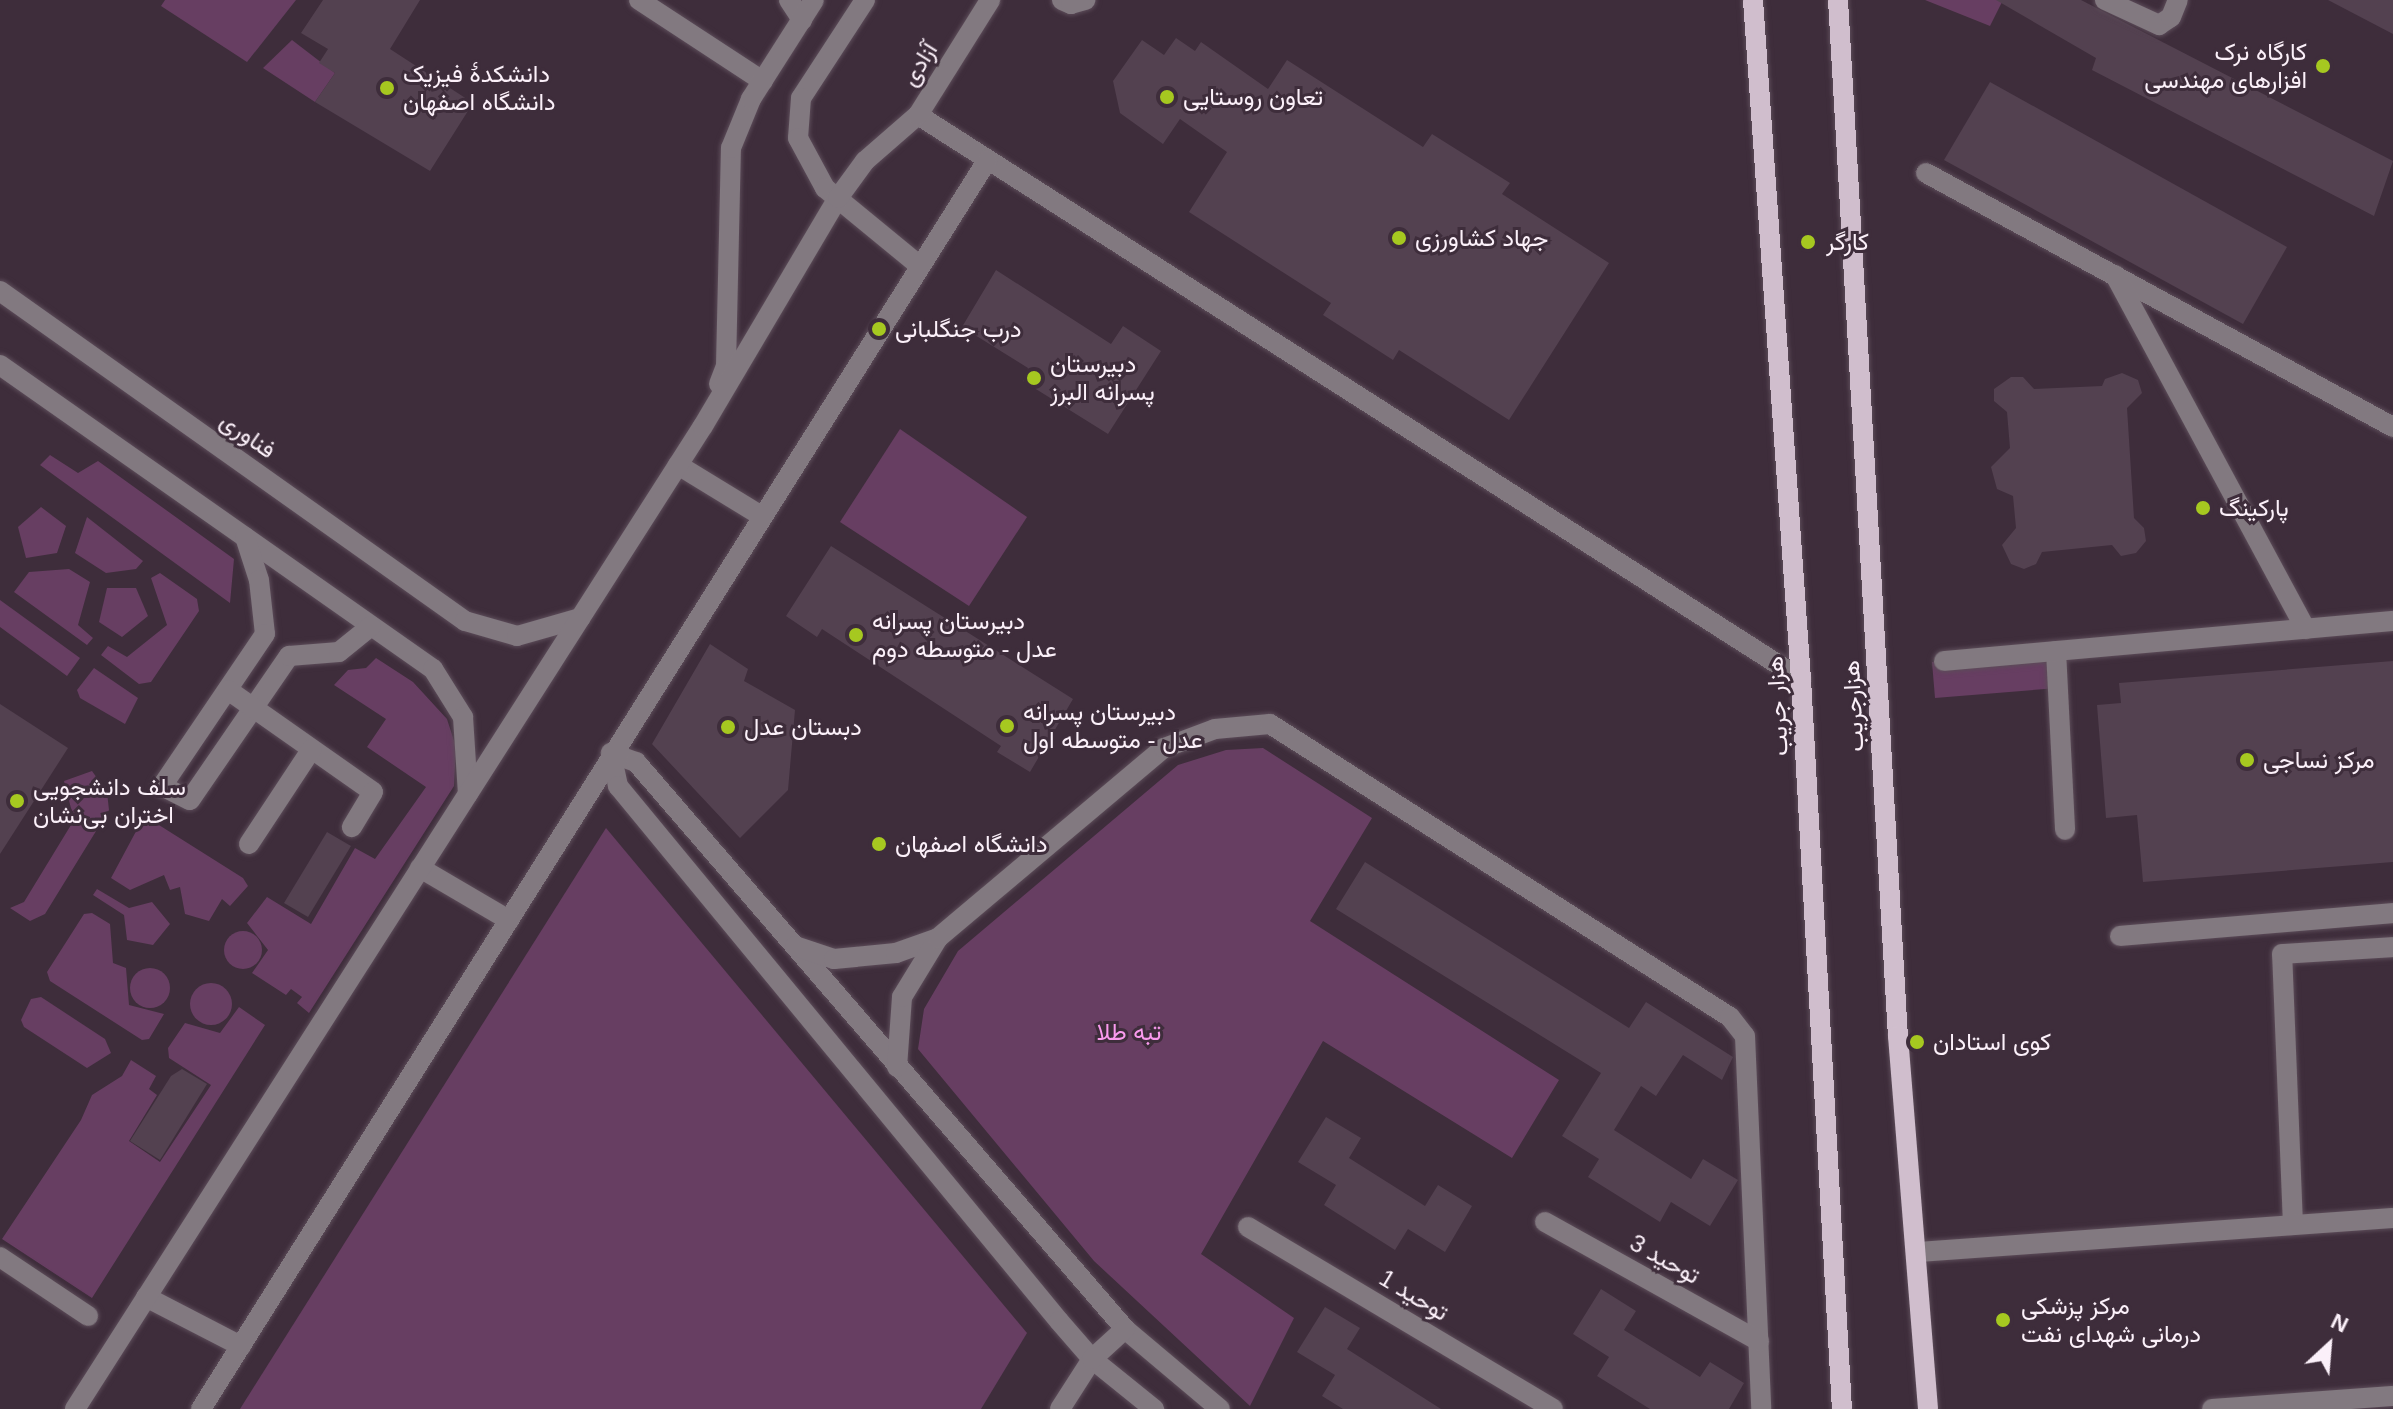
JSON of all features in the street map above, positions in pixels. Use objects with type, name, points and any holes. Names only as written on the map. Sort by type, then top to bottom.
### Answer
[{"type":"main road","name":"هزار جریب","points":[[1753,0],[1801,679],[1842,1409]]},
{"type":"main road","name":"هزارجریب","points":[[1838,0],[1897,1020],[1918,1252],[1928,1409]]},
{"type":"street","points":[[639,0],[763,81]]},
{"type":"street","points":[[789,0],[802,20]]},
{"type":"street","points":[[75,1409],[703,426],[726,366],[731,148],[763,81],[814,0]]},
{"type":"street","points":[[865,0],[801,98],[797,119],[798,138],[812,166],[838,198],[920,266]]},
{"type":"street","name":"آزادی","points":[[703,426],[838,198],[865,161],[918,115],[990,0]]},
{"type":"street","points":[[1062,0],[1071,4],[1085,0]]},
{"type":"street","points":[[2105,0],[2159,25],[2171,17],[2178,0]]},
{"type":"street","points":[[918,115],[1801,679]]},
{"type":"street","points":[[201,1409],[760,515],[987,161]]},
{"type":"street","points":[[1926,173],[2393,427]]},
{"type":"street","points":[[2115,275],[2306,629]]},
{"type":"street","name":"فناوری","points":[[0,291],[465,621],[517,636],[580,618]]},
{"type":"street","points":[[0,365],[433,669],[463,717],[468,794]]},
{"type":"street","points":[[678,465],[760,515]]},
{"type":"street","points":[[245,537],[259,580],[265,634],[162,786],[190,800],[289,656],[339,652],[371,626]]},
{"type":"street","points":[[1944,661],[2393,621]]},
{"type":"street","points":[[2056,651],[2065,830]]},
{"type":"street","points":[[228,690],[373,792],[352,827]]},
{"type":"street","points":[[897,1067],[902,997],[938,938],[1164,748],[1215,729],[1270,724],[1730,1017],[1745,1036],[1749,1061],[1761,1409]]},
{"type":"street","points":[[198,734],[222,753]]},
{"type":"street","points":[[249,844],[311,750]]},
{"type":"street","points":[[611,753],[636,762],[1125,1329],[1220,1409]]},
{"type":"street","points":[[611,753],[618,786],[1092,1359],[1154,1409]]},
{"type":"street","points":[[420,868],[509,920]]},
{"type":"street","points":[[2120,936],[2393,913]]},
{"type":"street","points":[[793,945],[834,959],[896,953],[938,938]]},
{"type":"street","points":[[2293,1225],[2282,954],[2393,947]]},
{"type":"street","points":[[1918,1252],[2393,1218]]},
{"type":"street","name":"توحید 3","points":[[1545,1222],[1759,1341]]},
{"type":"street","name":"توحید 1","points":[[1248,1227],[1553,1409]]},
{"type":"street","points":[[0,1257],[88,1316]]},
{"type":"street","points":[[146,1297],[241,1346]]},
{"type":"street","points":[[1060,1409],[1092,1359],[1125,1329]]},
{"type":"street","points":[[2212,1409],[2393,1396]]},
{"type":"green space","points":[[165,0],[296,0],[247,62],[161,6]]},
{"type":"green space","points":[[1925,0],[2003,0],[1990,26]]},
{"type":"green space","points":[[292,40],[335,73],[315,102],[263,68]]},
{"type":"green space","points":[[900,429],[1027,517],[969,606],[840,522]]},
{"type":"green space","points":[[50,455],[78,473],[98,461],[234,559],[230,603],[40,465]]},
{"type":"green space","points":[[41,507],[66,526],[57,553],[26,558],[18,527]]},
{"type":"green space","points":[[87,517],[143,561],[136,569],[106,573],[75,553]]},
{"type":"green space","points":[[69,569],[90,582],[78,625],[93,638],[87,645],[14,592],[29,572]]},
{"type":"green space","points":[[160,573],[197,599],[199,611],[151,682],[139,684],[101,655],[108,646],[127,657],[167,625],[151,578]]},
{"type":"green space","points":[[107,588],[136,588],[148,616],[122,637],[99,622]]},
{"type":"green space","points":[[0,600],[80,658],[67,676],[0,627]]},
{"type":"green space","points":[[2056,651],[2058,688],[1935,698],[1932,662]]},
{"type":"green space","points":[[376,658],[413,682],[447,719],[456,747],[454,786],[309,1013],[297,1003],[302,997],[291,989],[286,995],[252,973],[268,950],[247,923],[267,897],[311,924],[355,848],[375,859],[426,787],[367,747],[386,719],[334,685],[348,670],[366,668]]},
{"type":"green space","points":[[94,668],[138,698],[125,724],[80,698],[77,690]]},
{"type":"green space","name":"تبه طلا","points":[[1263,748],[1372,818],[1310,921],[1559,1080],[1512,1158],[1323,1041],[1201,1254],[1294,1318],[1250,1406],[1094,1261],[918,1049],[924,1009],[958,951],[1178,765],[1226,750]]},
{"type":"green space","points":[[92,771],[107,792],[109,810],[45,914],[30,921],[10,908],[24,902],[74,820],[64,781]]},
{"type":"green space","points":[[151,820],[243,878],[248,886],[230,906],[222,899],[209,921],[185,914],[180,887],[170,890],[164,875],[130,890],[111,878],[141,822]]},
{"type":"green space","points":[[606,828],[1027,1333],[981,1409],[240,1409]]},
{"type":"green space","points":[[97,889],[129,908],[152,902],[170,924],[153,945],[127,940],[124,915],[93,895]]},
{"type":"green space","points":[[92,913],[110,924],[113,963],[126,968],[129,1005],[164,1014],[149,1039],[142,1040],[50,981],[47,972],[84,914]]},
{"type":"green space","points":[[243,931],[256,937],[262,950],[256,963],[243,969],[230,963],[224,950],[230,937]]},
{"type":"green space","points":[[150,968],[164,974],[170,988],[164,1002],[150,1008],[136,1002],[130,988],[136,974]]},
{"type":"green space","points":[[211,983],[226,989],[232,1004],[226,1019],[211,1025],[196,1019],[190,1004],[196,989]]},
{"type":"green space","points":[[41,997],[105,1039],[111,1053],[87,1068],[24,1027],[21,1020],[31,999]]},
{"type":"green space","points":[[239,1007],[265,1025],[92,1298],[2,1239],[81,1120],[92,1095],[122,1076],[131,1060],[156,1076],[149,1089],[157,1095],[129,1141],[160,1162],[211,1085],[169,1058],[168,1048],[185,1023],[220,1033]]},
{"type":"building","name":"دانشکدهٔ فیزیک دانشگاه اصفهان","points":[[323,0],[420,0],[390,49],[473,103],[430,171],[315,102],[335,73],[319,63],[328,49],[301,33]]},
{"type":"building","points":[[1996,0],[2081,0],[2393,161],[2374,216],[2092,70],[2096,58]]},
{"type":"building","points":[[2328,0],[2393,0],[2393,34]]},
{"type":"building","name":"جهاد کشاورزی","points":[[1176,38],[1195,51],[1201,42],[1268,89],[1287,60],[1423,147],[1432,134],[1510,183],[1502,194],[1609,263],[1509,420],[1399,350],[1393,360],[1323,315],[1331,303],[1189,212],[1227,152],[1180,119],[1163,144],[1120,113],[1113,81],[1142,40],[1164,55]]},
{"type":"building","points":[[1990,82],[2287,247],[2243,324],[1944,160]]},
{"type":"building","name":"دبیرستان پسرانه البرز","points":[[996,270],[1111,344],[1123,326],[1161,351],[1108,434],[1023,381],[1028,368],[962,327]]},
{"type":"building","points":[[2122,373],[2138,380],[2142,393],[2127,408],[2134,518],[2144,528],[2146,541],[2136,553],[2121,556],[2112,545],[2042,552],[2036,564],[2024,569],[2011,564],[2002,545],[2016,528],[2013,496],[1997,489],[1991,467],[2010,448],[2007,412],[1994,401],[1994,389],[2011,377],[2023,377],[2034,389],[2102,386],[2105,379]]},
{"type":"building","points":[[831,546],[1073,699],[1030,772],[997,752],[1001,746],[822,629],[817,637],[786,616]]},
{"type":"building","name":"دبستان عدل","points":[[710,644],[748,669],[744,681],[795,710],[788,790],[740,838],[652,744]]},
{"type":"building","name":"مرکز نساجی","points":[[2393,661],[2393,862],[2143,882],[2137,815],[2106,818],[2097,705],[2121,703],[2119,683]]},
{"type":"building","name":"سلف دانشجویی اختران بی‌نشان","points":[[0,704],[68,748],[0,854]]},
{"type":"building","points":[[327,832],[351,846],[308,917],[284,903]]},
{"type":"building","points":[[1365,862],[1629,1028],[1646,1002],[1733,1057],[1722,1080],[1683,1055],[1656,1096],[1641,1086],[1614,1130],[1691,1179],[1703,1159],[1738,1180],[1710,1226],[1671,1202],[1660,1222],[1588,1177],[1599,1159],[1562,1136],[1601,1073],[1336,909]]},
{"type":"building","points":[[182,1069],[207,1084],[160,1160],[130,1141],[171,1076]]},
{"type":"building","points":[[1326,1117],[1361,1138],[1349,1158],[1425,1206],[1438,1185],[1472,1206],[1445,1252],[1408,1229],[1395,1250],[1324,1205],[1336,1185],[1298,1162]]},
{"type":"building","points":[[1601,1289],[1636,1311],[1624,1330],[1700,1377],[1710,1362],[1744,1383],[1729,1409],[1650,1409],[1597,1376],[1609,1357],[1573,1334]]},
{"type":"building","points":[[1325,1307],[1360,1328],[1347,1349],[1441,1409],[1343,1409],[1322,1396],[1335,1375],[1297,1352]]},
{"type":"place","name":"کارگاه نرک افزارهای مهندسی","points":[[2323,66]]},
{"type":"place","name":"دانشکدهٔ فیزیک دانشگاه اصفهان","points":[[387,88]]},
{"type":"place","name":"تعاون روستایی","points":[[1167,97]]},
{"type":"place","name":"جهاد کشاورزی","points":[[1399,238]]},
{"type":"place","name":"کارگر","points":[[1808,242]]},
{"type":"place","name":"درب جنگلبانی","points":[[879,329]]},
{"type":"place","name":"دبیرستان پسرانه البرز","points":[[1034,378]]},
{"type":"place","name":"پارکینگ","points":[[2203,508]]},
{"type":"place","name":"دبیرستان پسرانه عدل - متوسطه دوم","points":[[856,635]]},
{"type":"place","name":"دبیرستان پسرانه عدل - متوسطه اول","points":[[1007,726]]},
{"type":"place","name":"دبستان عدل","points":[[728,727]]},
{"type":"place","name":"مرکز نساجی","points":[[2247,760]]},
{"type":"place","name":"سلف دانشجویی اختران بی‌نشان","points":[[17,801]]},
{"type":"place","name":"دانشگاه اصفهان","points":[[879,844]]},
{"type":"place","name":"کوی استادان","points":[[1917,1042]]},
{"type":"place","name":"مرکز پزشکی درمانی شهدای نفت","points":[[2003,1320]]}]
